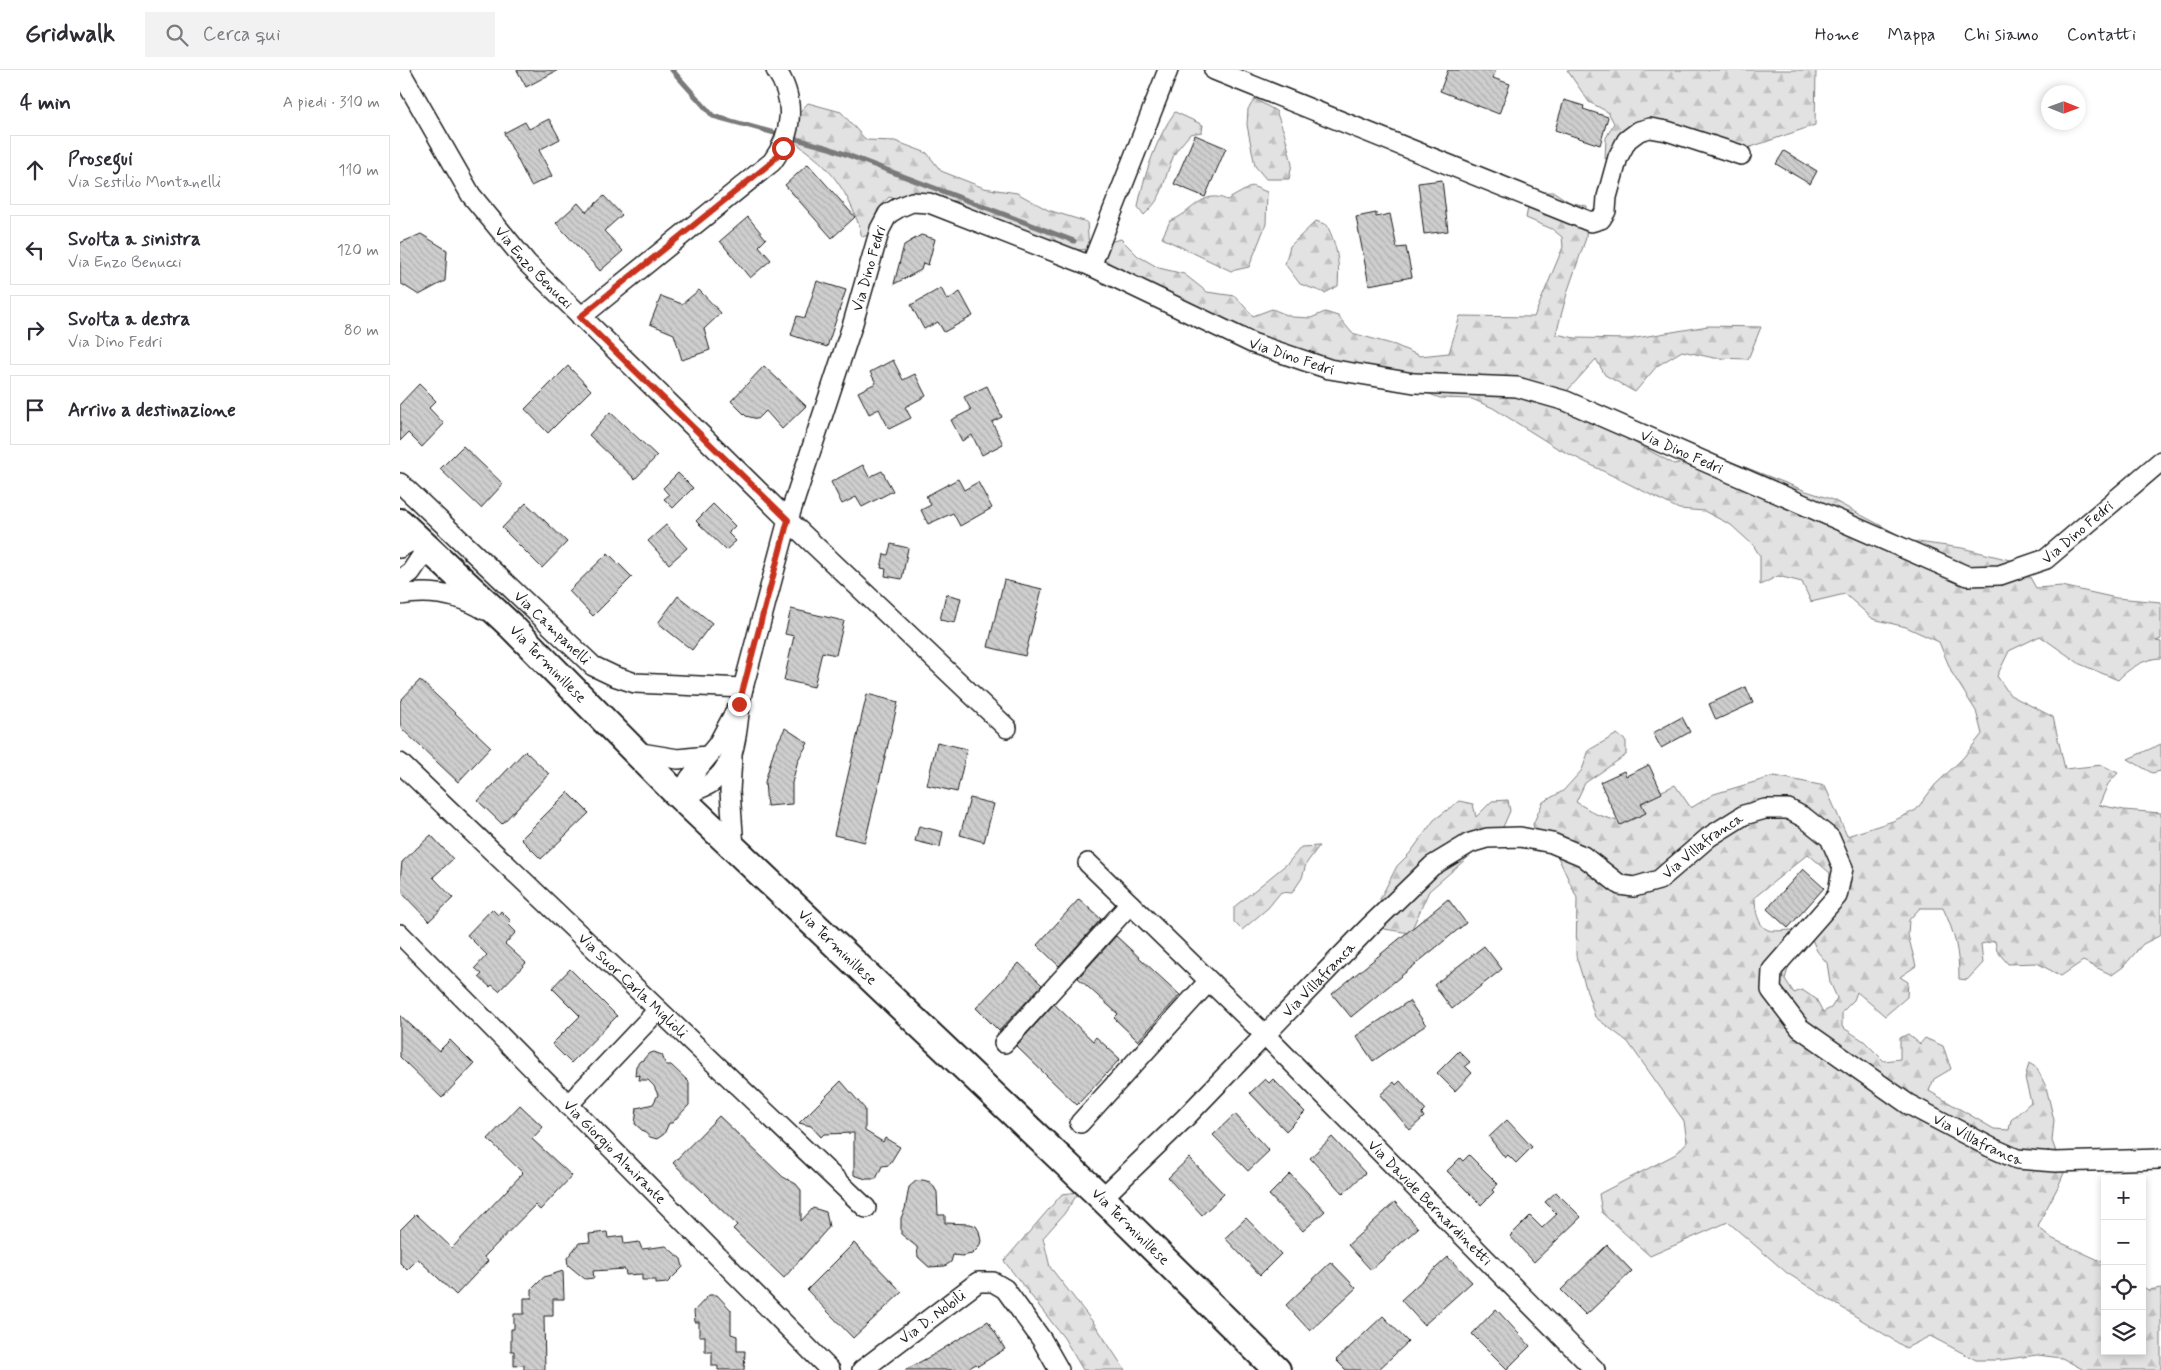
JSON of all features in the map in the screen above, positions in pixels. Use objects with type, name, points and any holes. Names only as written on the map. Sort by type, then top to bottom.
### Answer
[{"type":"main road","name":"Via Terminillese","points":[[411,539],[510,625],[679,796],[1102,1198],[1277,1370]]},
{"type":"street","points":[[580,317],[772,162],[783,148],[790,113],[787,91],[776,70]]},
{"type":"street","points":[[1091,266],[1168,70]]},
{"type":"street","points":[[1214,70],[1591,222],[1601,220],[1606,211],[1607,197],[1618,157],[1627,140],[1639,131],[1650,128],[1667,131],[1740,155]]},
{"type":"street","name":"Via Enzo Benucci","points":[[400,71],[471,195],[527,264],[788,520],[1007,728]]},
{"type":"street","name":"Via Dino Fedri","points":[[679,796],[707,756],[718,744],[741,696],[788,520],[853,323],[880,229],[888,214],[912,202],[930,203],[1091,266],[1252,343],[1329,369],[1414,383],[1517,387],[1566,401],[1967,576],[2000,575],[2046,559],[2161,460]]},
{"type":"street","name":"Via Campanelli","points":[[400,483],[593,666],[634,683],[741,696]]},
{"type":"street","points":[[400,580],[411,572],[411,539]]},
{"type":"street","points":[[400,595],[429,593],[468,600],[510,625]]},
{"type":"street","name":"Via Dino Fedri","points":[[679,796],[710,784],[726,769],[732,754],[739,724],[741,696]]},
{"type":"street","points":[[635,752],[678,759],[707,756]]},
{"type":"street","name":"Via Dino Fedri","points":[[732,754],[730,791],[734,848]]},
{"type":"street","name":"Via Suor Carla Miglioli","points":[[400,763],[866,1208]]},
{"type":"street","name":"Via Villafranca","points":[[1102,1198],[1265,1035],[1368,928],[1432,866],[1470,843],[1487,838],[1520,837],[1552,843],[1583,856],[1620,885],[1634,887],[1660,880],[1709,837],[1744,815],[1765,808],[1788,809],[1805,818],[1830,838],[1843,868],[1837,896],[1772,970],[1771,990],[1800,1028],[1908,1104],[1990,1147],[2017,1158],[2055,1162],[2161,1159]]},
{"type":"street","name":"Via Davide Bernardinetti","points":[[1088,863],[1265,1035],[1595,1370]]},
{"type":"street","points":[[1004,1043],[1130,904]]},
{"type":"street","name":"Via Giorgio Almirante","points":[[400,934],[830,1370]]},
{"type":"street","points":[[1080,1123],[1209,981]]},
{"type":"street","points":[[568,1105],[658,1010]]},
{"type":"street","name":"Via D. Nobili","points":[[862,1370],[978,1282],[993,1282],[1005,1289],[1042,1340],[1059,1370]]},
{"type":"green space","points":[[1567,70],[1816,70],[1815,125],[1745,149],[1656,124],[1616,154],[1605,159],[1606,138],[1614,123],[1608,112],[1589,102]]},
{"type":"green space","points":[[1255,99],[1276,111],[1285,135],[1292,164],[1289,179],[1266,179],[1255,166],[1247,125],[1248,109]]},
{"type":"green space","points":[[808,103],[841,112],[866,140],[895,141],[927,153],[941,171],[984,188],[1017,193],[1048,210],[1087,222],[1089,249],[1078,250],[889,197],[878,209],[868,235],[862,237],[853,209],[838,183],[816,158],[796,143],[794,118]]},
{"type":"green space","points":[[1175,112],[1203,125],[1202,132],[1190,134],[1177,149],[1160,195],[1144,215],[1138,207],[1143,183],[1162,133]]},
{"type":"green space","points":[[1252,186],[1267,192],[1266,224],[1249,267],[1231,271],[1162,238],[1170,221],[1178,218],[1197,203],[1211,197],[1227,200]]},
{"type":"green space","points":[[1531,192],[1554,192],[1569,202],[1587,206],[1586,238],[1568,290],[1556,334],[1575,338],[1630,339],[1708,326],[1761,327],[1748,359],[1714,358],[1682,351],[1657,366],[1635,392],[1605,375],[1596,359],[1558,401],[1674,464],[1714,455],[1831,499],[1910,541],[1962,548],[2022,563],[2036,588],[2062,586],[2116,598],[2161,602],[2161,639],[2156,641],[2161,642],[2161,658],[2155,658],[2137,665],[2118,680],[2080,664],[2040,636],[2009,651],[1997,676],[2010,695],[2053,717],[2065,769],[2102,765],[2118,773],[2108,784],[2099,805],[2124,810],[2161,813],[2161,935],[2143,944],[2123,967],[2112,975],[2083,961],[2061,976],[2037,963],[2008,964],[1997,951],[1995,941],[1981,944],[1983,963],[1967,980],[1959,979],[1955,942],[1951,926],[1943,908],[1920,908],[1909,920],[1908,935],[1916,966],[1900,977],[1908,982],[1907,997],[1885,1016],[1857,992],[1854,1000],[1842,1012],[1842,1027],[1864,1041],[1884,1061],[1900,1059],[1900,1038],[1908,1034],[1920,1044],[1925,1038],[1943,1046],[1951,1069],[1934,1079],[1929,1091],[1994,1129],[2009,1130],[2011,1120],[2031,1102],[2025,1078],[2029,1063],[2037,1068],[2046,1087],[2054,1120],[2052,1141],[2064,1173],[2038,1227],[2053,1239],[2101,1261],[2101,1355],[2146,1355],[2146,1289],[2161,1288],[2161,1370],[2084,1370],[2062,1358],[2037,1355],[2001,1360],[1976,1360],[1930,1336],[1906,1348],[1787,1273],[1728,1222],[1650,1256],[1602,1213],[1599,1194],[1676,1154],[1687,1142],[1684,1121],[1628,1042],[1595,1017],[1576,956],[1577,898],[1558,857],[1535,834],[1533,824],[1543,802],[1563,791],[1582,770],[1589,750],[1617,734],[1626,741],[1626,755],[1585,783],[1576,802],[1596,814],[1620,822],[1651,796],[1675,785],[1691,808],[1714,794],[1775,776],[1825,786],[1847,836],[1893,821],[1916,810],[1935,785],[1963,758],[1982,734],[1976,711],[1952,673],[1939,642],[1906,627],[1873,619],[1845,594],[1811,602],[1802,582],[1778,576],[1760,585],[1760,556],[1753,545],[1731,525],[1704,511],[1679,509],[1557,448],[1493,408],[1472,399],[1440,398],[1389,379],[1334,363],[1297,368],[1102,269],[1109,242],[1121,239],[1138,256],[1159,268],[1184,274],[1207,292],[1235,296],[1253,316],[1272,309],[1292,317],[1311,318],[1325,312],[1338,316],[1352,333],[1395,345],[1420,356],[1449,353],[1460,316],[1534,317],[1563,247],[1562,237],[1552,229],[1526,218]],"holes":[[[1808,854],[1830,873],[1828,893],[1811,937],[1817,951],[1827,963],[1830,982],[1837,998],[1831,1008],[1823,1012],[1816,999],[1802,990],[1794,993],[1785,979],[1793,952],[1793,930],[1773,931],[1764,928],[1757,916],[1755,897]]]},
{"type":"green space","points":[[1316,221],[1327,225],[1335,247],[1339,269],[1338,286],[1325,293],[1300,284],[1285,264],[1290,246]]},
{"type":"green space","points":[[2161,744],[2161,771],[2152,773],[2128,759]]},
{"type":"green space","points":[[1508,800],[1510,811],[1503,827],[1429,891],[1410,933],[1384,929],[1380,899],[1397,866],[1410,853],[1434,820],[1459,801],[1473,804],[1476,817],[1492,801]]},
{"type":"green space","points":[[1319,846],[1306,864],[1302,878],[1292,893],[1281,892],[1268,908],[1242,930],[1234,922],[1234,907],[1288,863],[1301,847]]},
{"type":"green space","points":[[1079,1192],[1064,1214],[1043,1238],[1050,1267],[1096,1326],[1125,1370],[1083,1370],[1064,1338],[1004,1261],[1062,1194]]},
{"type":"building","points":[[517,70],[558,70],[526,87]]},
{"type":"building","points":[[1448,70],[1496,70],[1493,78],[1510,84],[1499,114],[1440,91]]},
{"type":"building","points":[[1564,100],[1584,106],[1583,109],[1608,117],[1600,145],[1555,130]]},
{"type":"building","points":[[549,119],[560,139],[539,150],[552,176],[531,186],[504,133],[525,122],[529,129]]},
{"type":"building","points":[[1195,135],[1226,148],[1205,197],[1174,184]]},
{"type":"building","points":[[1784,151],[1817,171],[1810,184],[1776,164]]},
{"type":"building","points":[[808,164],[855,217],[832,238],[785,185]]},
{"type":"building","points":[[1442,180],[1448,231],[1424,234],[1418,183]]},
{"type":"building","points":[[604,196],[622,215],[604,231],[623,251],[600,271],[556,223],[578,203],[586,212]]},
{"type":"building","points":[[1376,213],[1376,217],[1390,214],[1397,248],[1406,247],[1412,277],[1369,285],[1356,217]]},
{"type":"building","points":[[748,217],[766,239],[759,246],[771,260],[750,278],[720,241]]},
{"type":"building","points":[[421,234],[447,250],[445,281],[419,295],[400,283],[400,243]]},
{"type":"building","points":[[921,235],[935,239],[928,265],[923,263],[921,270],[894,284],[904,245]]},
{"type":"building","points":[[817,281],[846,290],[827,347],[791,335],[797,316],[805,318]]},
{"type":"building","points":[[941,288],[947,300],[960,292],[973,316],[944,332],[938,322],[924,329],[911,305]]},
{"type":"building","points":[[699,290],[721,313],[704,329],[710,350],[682,360],[674,334],[650,324],[661,296],[682,304]]},
{"type":"building","points":[[893,360],[903,380],[915,374],[926,396],[905,407],[911,418],[889,429],[879,409],[869,414],[858,392],[876,383],[870,372]]},
{"type":"building","points":[[568,366],[591,390],[548,433],[525,409]]},
{"type":"building","points":[[764,366],[806,406],[782,429],[766,411],[758,419],[746,416],[731,401]]},
{"type":"building","points":[[419,384],[436,401],[429,408],[444,424],[422,447],[408,433],[400,441],[400,404]]},
{"type":"building","points":[[987,386],[1002,417],[992,422],[1003,444],[982,455],[972,435],[962,441],[951,420],[971,410],[964,397]]},
{"type":"building","points":[[610,412],[657,456],[635,479],[589,435]]},
{"type":"building","points":[[463,446],[503,484],[481,508],[440,469]]},
{"type":"building","points":[[863,465],[869,477],[882,471],[893,491],[862,507],[856,497],[842,504],[831,482]]},
{"type":"building","points":[[678,473],[693,488],[673,508],[664,499],[669,495],[663,488]]},
{"type":"building","points":[[958,479],[964,490],[978,482],[992,508],[960,526],[953,513],[928,524],[921,510],[931,505],[926,496]]},
{"type":"building","points":[[526,503],[567,542],[542,568],[502,528]]},
{"type":"building","points":[[713,504],[735,526],[728,533],[736,541],[726,550],[696,521]]},
{"type":"building","points":[[666,525],[687,548],[669,564],[648,541]]},
{"type":"building","points":[[891,544],[908,548],[902,579],[885,576],[886,569],[881,568],[884,554],[888,555]]},
{"type":"building","points":[[608,553],[632,577],[593,616],[569,591]]},
{"type":"building","points":[[1004,580],[1042,589],[1025,656],[988,647]]},
{"type":"building","points":[[946,594],[961,598],[955,623],[940,620]]},
{"type":"building","points":[[678,596],[712,623],[692,650],[658,623]]},
{"type":"building","points":[[791,609],[844,621],[836,655],[822,652],[814,687],[784,680],[794,636],[785,634]]},
{"type":"building","points":[[420,680],[491,747],[458,782],[400,727],[400,701]]},
{"type":"building","points":[[1746,687],[1753,703],[1716,720],[1709,704]]},
{"type":"building","points":[[867,694],[898,702],[865,842],[834,835]]},
{"type":"building","points":[[1682,717],[1690,732],[1661,748],[1653,733]]},
{"type":"building","points":[[785,728],[808,743],[798,760],[792,783],[792,804],[767,806],[765,782],[774,750]]},
{"type":"building","points":[[937,742],[967,749],[957,792],[927,785]]},
{"type":"building","points":[[525,751],[549,774],[502,824],[478,801]]},
{"type":"building","points":[[1649,765],[1662,793],[1641,803],[1646,813],[1620,825],[1600,782],[1624,771],[1626,776]]},
{"type":"building","points":[[568,792],[589,813],[541,859],[521,839]]},
{"type":"building","points":[[970,798],[994,804],[984,842],[960,835]]},
{"type":"building","points":[[919,826],[943,832],[940,847],[915,841]]},
{"type":"building","points":[[431,835],[453,859],[433,877],[453,898],[429,921],[400,891],[400,880],[402,862]]},
{"type":"building","points":[[1803,869],[1824,888],[1788,928],[1767,909]]},
{"type":"building","points":[[1079,899],[1101,919],[1059,966],[1037,945]]},
{"type":"building","points":[[1448,899],[1466,923],[1351,1017],[1332,994]]},
{"type":"building","points":[[492,909],[498,915],[501,911],[511,921],[508,924],[516,932],[505,944],[526,963],[499,991],[492,985],[490,987],[479,977],[482,974],[475,968],[487,955],[467,935]]},
{"type":"building","points":[[1116,936],[1180,995],[1138,1041],[1114,1018],[1118,1014],[1078,978]]},
{"type":"building","points":[[1484,946],[1502,969],[1452,1009],[1434,985]]},
{"type":"building","points":[[1019,963],[1042,985],[999,1031],[976,1008]]},
{"type":"building","points":[[570,969],[617,1016],[571,1063],[552,1044],[580,1016],[552,988]]},
{"type":"building","points":[[1409,1001],[1426,1025],[1373,1061],[1356,1036]]},
{"type":"building","points":[[1054,1004],[1093,1041],[1096,1037],[1120,1059],[1077,1105],[1016,1046]]},
{"type":"building","points":[[400,1015],[439,1051],[450,1040],[474,1064],[442,1098],[400,1057]]},
{"type":"building","points":[[1459,1051],[1470,1062],[1465,1066],[1472,1073],[1455,1091],[1437,1073]]},
{"type":"building","points":[[654,1052],[662,1055],[666,1065],[671,1065],[689,1082],[689,1105],[672,1123],[669,1123],[664,1134],[657,1139],[650,1137],[635,1124],[637,1108],[653,1104],[658,1095],[654,1086],[648,1080],[639,1080],[640,1075],[635,1076],[636,1066],[648,1054]]},
{"type":"building","points":[[1265,1079],[1269,1083],[1273,1079],[1305,1112],[1286,1131],[1250,1093]]},
{"type":"building","points":[[841,1081],[865,1109],[865,1131],[883,1142],[885,1138],[900,1147],[889,1165],[882,1166],[876,1179],[866,1179],[854,1175],[854,1133],[824,1134],[821,1137],[811,1126],[799,1123]]},
{"type":"building","points":[[1400,1081],[1426,1110],[1422,1114],[1424,1117],[1410,1130],[1380,1095],[1394,1082],[1396,1085]]},
{"type":"building","points":[[520,1105],[543,1127],[532,1139],[572,1176],[540,1210],[535,1205],[484,1257],[488,1261],[456,1295],[418,1259],[407,1270],[400,1263],[400,1230],[416,1214],[452,1248],[523,1173],[488,1139]]},
{"type":"building","points":[[1235,1114],[1269,1151],[1248,1171],[1213,1135]]},
{"type":"building","points":[[719,1116],[783,1177],[796,1184],[801,1190],[801,1221],[813,1208],[826,1212],[829,1227],[784,1278],[733,1229],[737,1225],[673,1163]]},
{"type":"building","points":[[1507,1120],[1532,1147],[1516,1163],[1508,1155],[1505,1158],[1489,1137]]},
{"type":"building","points":[[1332,1137],[1365,1173],[1343,1194],[1310,1158]]},
{"type":"building","points":[[1469,1155],[1498,1184],[1492,1190],[1494,1192],[1481,1205],[1447,1171],[1460,1158],[1463,1161]]},
{"type":"building","points":[[1189,1158],[1224,1194],[1202,1215],[1168,1178]]},
{"type":"building","points":[[1290,1174],[1325,1211],[1303,1231],[1269,1195]]},
{"type":"building","points":[[916,1181],[930,1182],[937,1192],[938,1215],[945,1215],[945,1223],[970,1224],[976,1226],[979,1231],[981,1241],[979,1247],[972,1254],[953,1255],[951,1262],[945,1266],[929,1267],[918,1257],[917,1247],[901,1234],[901,1218],[905,1209],[909,1187]]},
{"type":"building","points":[[1556,1192],[1581,1217],[1534,1262],[1510,1236],[1530,1216],[1542,1228],[1557,1214],[1545,1202]]},
{"type":"building","points":[[1395,1202],[1418,1228],[1371,1270],[1348,1245]]},
{"type":"building","points":[[1246,1218],[1281,1254],[1260,1275],[1225,1238]]},
{"type":"building","points":[[607,1232],[608,1238],[623,1236],[624,1244],[639,1242],[642,1249],[666,1246],[681,1259],[683,1267],[667,1283],[656,1284],[656,1280],[642,1280],[642,1274],[626,1275],[625,1269],[593,1271],[594,1278],[585,1279],[568,1265],[567,1258],[579,1243],[590,1242],[589,1234]]},
{"type":"building","points":[[854,1243],[902,1292],[853,1338],[807,1290]]},
{"type":"building","points":[[1607,1245],[1632,1271],[1586,1315],[1561,1290]]},
{"type":"building","points":[[1448,1257],[1472,1282],[1424,1325],[1401,1300]]},
{"type":"building","points":[[1331,1262],[1356,1288],[1310,1331],[1286,1305]]},
{"type":"building","points":[[563,1271],[564,1299],[553,1299],[553,1316],[544,1316],[545,1370],[524,1370],[524,1365],[514,1366],[514,1351],[511,1351],[511,1329],[514,1329],[514,1314],[524,1314],[524,1298],[532,1298],[532,1289],[544,1277]]},
{"type":"building","points":[[709,1295],[717,1295],[731,1310],[731,1334],[737,1336],[737,1351],[745,1351],[744,1370],[718,1370],[718,1366],[712,1366],[712,1352],[705,1352],[705,1336],[699,1336],[699,1322],[695,1322],[694,1311]]},
{"type":"building","points":[[1496,1309],[1530,1346],[1507,1369],[1472,1334]]},
{"type":"building","points":[[1383,1316],[1408,1342],[1378,1370],[1346,1370],[1336,1360]]},
{"type":"building","points":[[988,1321],[1005,1349],[978,1366],[976,1364],[966,1370],[905,1370],[933,1355]]},
{"type":"waterway","points":[[672,70],[713,116],[829,148],[1074,241]]},
{"type":"route","points":[[739,704],[752,649],[788,520],[580,317],[772,162],[783,148]]}]
